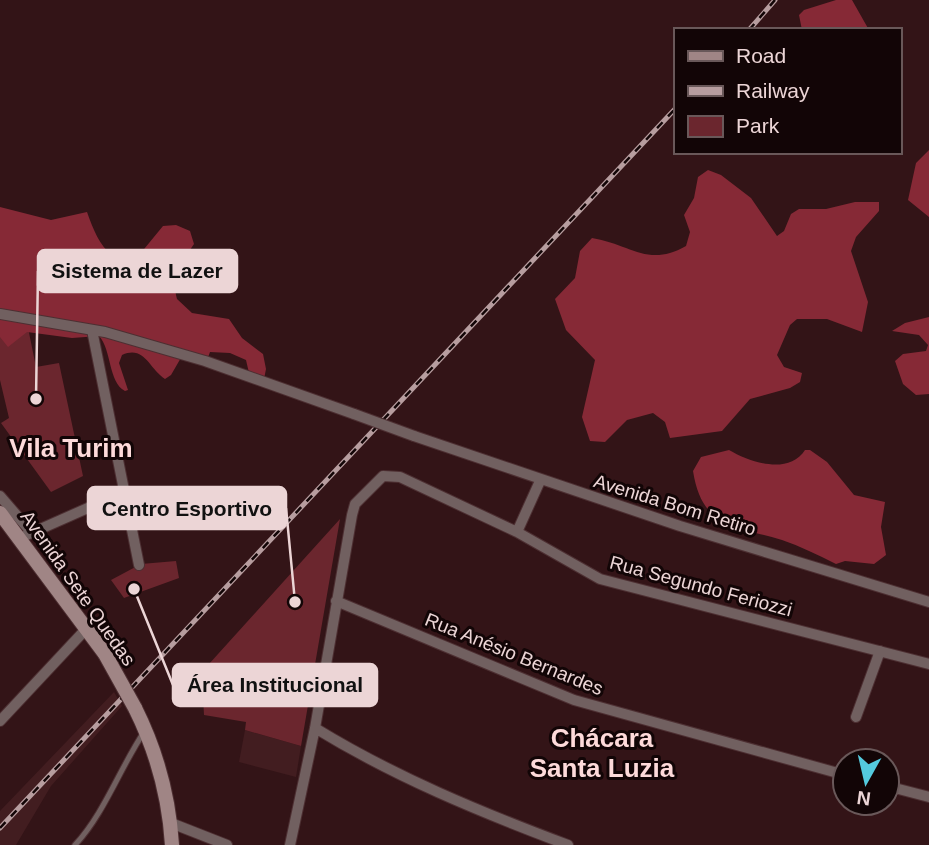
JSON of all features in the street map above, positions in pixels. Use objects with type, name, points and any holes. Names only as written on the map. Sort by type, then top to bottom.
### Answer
[{"type":"street","points":[[0,314],[92,330],[139,565]]},
{"type":"street","name":"Avenida Bom Retiro","points":[[92,330],[205,361],[540,481],[929,602]]},
{"type":"street","name":"Rua Segundo Feriozzi","points":[[336,601],[355,504],[383,477],[400,477],[517,532],[600,579],[929,664]]},
{"type":"street","points":[[517,532],[540,481]]},
{"type":"street","points":[[0,496],[26,535],[124,492]]},
{"type":"street","name":"Avenida Sete Quedas","points":[[0,513],[26,535],[105,654],[135,708],[166,790],[172,845]]},
{"type":"street","points":[[289,845],[315,728],[336,601]]},
{"type":"street","name":"Rua Anésio Bernardes","points":[[336,601],[574,700],[831,771]]},
{"type":"street","points":[[0,721],[87,628]]},
{"type":"street","points":[[856,717],[880,651]]},
{"type":"street","points":[[315,728],[365,758],[479,812],[568,845]]},
{"type":"street","points":[[901,790],[929,797]]},
{"type":"street","points":[[171,823],[227,845]]},
{"type":"lane","points":[[75,845],[88,830],[122,764],[145,729]]},
{"type":"shaded area","points":[[836,0],[852,0],[868,28],[802,28],[799,15],[804,10]]},
{"type":"shaded area","points":[[929,150],[929,217],[908,200],[916,163]]},
{"type":"shaded area","points":[[708,170],[721,175],[751,198],[777,236],[784,231],[791,214],[799,209],[826,209],[855,202],[879,202],[879,211],[856,237],[851,251],[868,302],[862,332],[827,319],[797,319],[790,325],[777,355],[784,367],[802,373],[800,382],[790,388],[750,399],[722,431],[670,438],[665,422],[653,413],[627,420],[605,442],[590,441],[582,417],[595,360],[566,330],[555,299],[575,278],[580,251],[592,238],[650,255],[673,252],[686,246],[690,232],[684,215],[694,198],[698,177]]},
{"type":"shaded area","points":[[0,207],[51,220],[87,212],[100,241],[109,253],[122,263],[140,254],[163,226],[176,225],[190,231],[194,244],[177,277],[177,299],[192,313],[229,319],[242,338],[263,354],[266,369],[264,379],[249,373],[246,360],[230,353],[210,352],[207,360],[182,356],[171,375],[165,379],[141,356],[130,353],[122,355],[119,363],[128,390],[125,391],[116,381],[99,336],[72,338],[27,332],[8,347],[0,337]]},
{"type":"shaded area","points":[[929,317],[929,394],[916,395],[903,384],[895,361],[903,354],[926,351],[928,345],[919,335],[892,331],[905,323]]},
{"type":"shaded area","points":[[729,450],[758,462],[780,464],[798,458],[805,450],[810,450],[827,462],[854,495],[885,502],[881,527],[886,555],[874,564],[845,561],[836,564],[789,542],[736,527],[713,515],[704,504],[693,471],[701,457]]},
{"type":"shaded area","points":[[114,692],[122,706],[51,786],[16,845],[0,845],[0,811]]},
{"type":"shaded area","points":[[245,730],[301,746],[296,777],[239,762]]},
{"type":"green space","points":[[0,319],[27,323],[36,367],[59,363],[83,476],[51,492],[1,423],[9,418],[0,380]]},
{"type":"green space","points":[[340,519],[301,746],[245,730],[246,722],[204,715],[203,696],[190,685]]},
{"type":"green space","points":[[176,561],[179,578],[124,598],[111,580],[141,564]]},
{"type":"railway","points":[[751,28],[775,0]]},
{"type":"railway","points":[[0,828],[674,110]]},
{"type":"place","name":"Sistema de Lazer","points":[[36,399]]},
{"type":"place","name":"Área Institucional","points":[[134,589]]},
{"type":"place","name":"Centro Esportivo","points":[[295,602]]},
{"type":"district","name":"Vila Turim","points":[[71,448]]},
{"type":"district","name":"Chácara Santa Luzia","points":[[602,753]]}]
